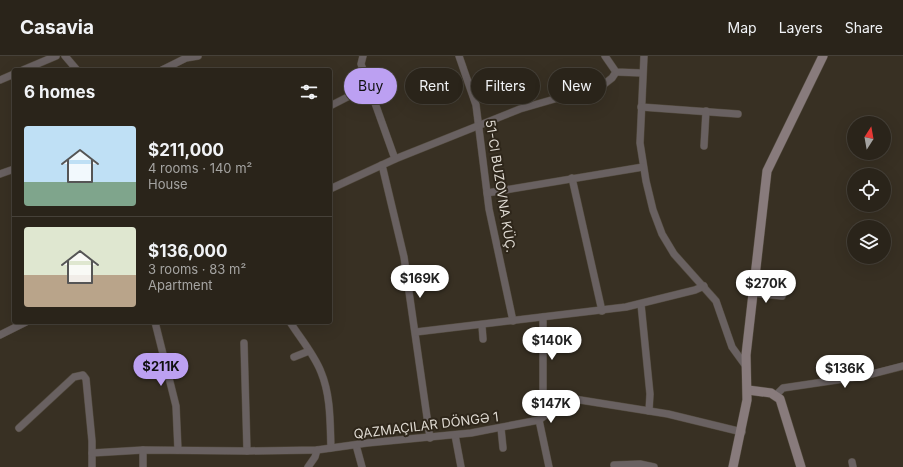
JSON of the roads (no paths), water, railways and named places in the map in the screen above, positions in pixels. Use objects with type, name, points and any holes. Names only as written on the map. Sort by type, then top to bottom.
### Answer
[{"type":"street","points":[[29,68],[56,56]]},
{"type":"street","points":[[65,56],[75,68]]},
{"type":"street","points":[[166,68],[186,58],[198,56]]},
{"type":"street","points":[[363,56],[361,64],[363,68]]},
{"type":"street","name":"51-CI BUZOVNA KÜÇ.","points":[[459,56],[473,91],[487,193],[513,321]]},
{"type":"street","points":[[605,56],[616,72]]},
{"type":"street","points":[[644,56],[640,132],[643,167],[653,210],[662,234],[674,254],[716,301],[732,347],[745,365]]},
{"type":"street","points":[[733,467],[742,432],[748,390],[745,365],[767,170],[824,56]]},
{"type":"street","points":[[332,188],[395,159],[520,110],[603,85],[612,78],[616,72]]},
{"type":"street","points":[[616,72],[642,73]]},
{"type":"street","points":[[0,80],[12,75]]},
{"type":"street","points":[[332,105],[344,99]]},
{"type":"street","points":[[376,104],[395,159]]},
{"type":"street","points":[[641,107],[738,114]]},
{"type":"street","points":[[704,146],[706,111]]},
{"type":"street","points":[[382,165],[404,257],[416,332],[430,438]]},
{"type":"street","points":[[487,193],[643,167]]},
{"type":"street","points":[[0,174],[12,171]]},
{"type":"street","points":[[572,178],[602,311]]},
{"type":"street","points":[[416,332],[482,326],[543,317],[602,311],[641,304],[695,290],[704,286]]},
{"type":"street","points":[[753,293],[782,296]]},
{"type":"street","points":[[641,304],[650,394],[649,411]]},
{"type":"street","points":[[543,317],[543,395],[557,407]]},
{"type":"street","points":[[0,335],[22,324]]},
{"type":"street","points":[[156,324],[176,406],[178,450]]},
{"type":"street","points":[[291,324],[321,371],[325,382],[330,419],[331,448]]},
{"type":"street","points":[[482,326],[482,339]]},
{"type":"street","points":[[244,343],[247,451]]},
{"type":"street","points":[[294,357],[309,351]]},
{"type":"street","points":[[776,394],[782,388],[864,376],[903,366]]},
{"type":"street","points":[[19,428],[74,377],[83,375],[86,379],[92,467]]},
{"type":"street","points":[[748,390],[776,394],[782,401],[801,467]]},
{"type":"street","points":[[92,453],[143,450],[317,450],[430,438],[501,428],[539,420],[565,401],[574,399],[649,411],[742,432]]},
{"type":"street","points":[[539,420],[549,467]]},
{"type":"street","points":[[501,428],[503,448]]},
{"type":"street","points":[[455,435],[461,467]]},
{"type":"street","points":[[356,445],[362,467]]},
{"type":"street","points":[[143,450],[143,467]]},
{"type":"street","points":[[308,467],[315,457],[317,450]]},
{"type":"street","points":[[614,465],[640,464],[654,467]]}]
